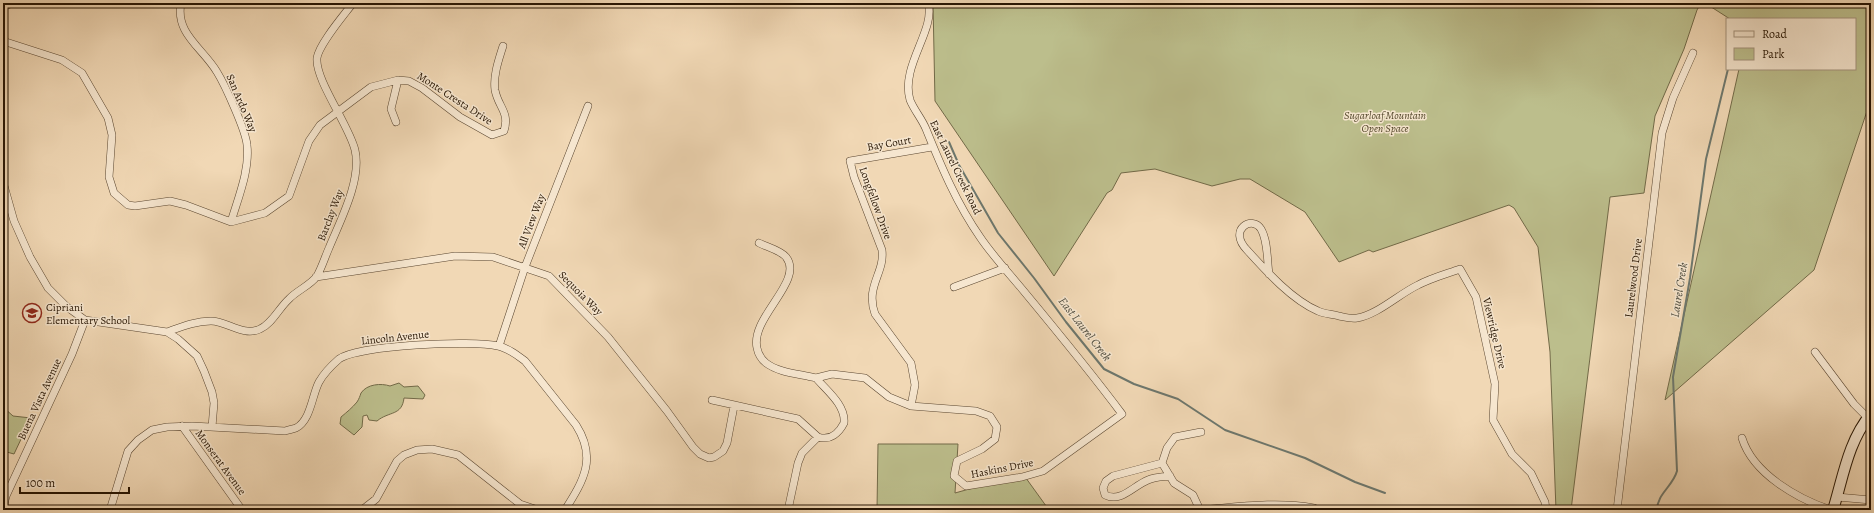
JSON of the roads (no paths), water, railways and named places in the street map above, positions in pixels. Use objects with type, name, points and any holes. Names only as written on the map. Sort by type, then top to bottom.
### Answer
[{"type":"main road","points":[[1832,510],[1852,448],[1870,416]]},
{"type":"street","points":[[3,7],[12,3]]},
{"type":"street","name":"San Ardo Way","points":[[181,3],[179,20],[183,29],[217,72],[245,134],[248,163],[231,222]]},
{"type":"street","name":"Barclay Way","points":[[167,332],[188,325],[212,321],[244,331],[253,332],[261,329],[289,298],[316,277],[345,210],[354,175],[355,152],[339,112],[322,79],[317,64],[317,56],[326,39],[353,3]]},
{"type":"street","name":"East Laurel Creek Road","points":[[928,3],[927,25],[912,62],[910,100],[926,128],[932,147],[955,195],[980,238],[1122,414]]},
{"type":"street","points":[[3,41],[62,60],[82,73],[108,118],[112,135],[109,177],[114,192],[128,205],[135,206],[170,202],[186,205],[231,222],[265,213],[289,196],[309,141],[320,125],[371,87],[398,80],[391,109],[396,122]]},
{"type":"street","name":"Monte Cresta Drive","points":[[398,80],[408,81],[422,88],[460,117],[492,136],[504,132],[507,121],[495,89],[496,70],[503,46]]},
{"type":"street","name":"Laurelwood Drive","points":[[1617,510],[1662,133],[1669,109],[1693,53]]},
{"type":"street","name":"All View Way","points":[[499,346],[525,267],[588,106]]},
{"type":"street","name":"Bay Court","points":[[850,161],[932,147]]},
{"type":"street","name":"Longfellow Drive","points":[[850,161],[856,183],[882,250],[882,258],[872,294],[872,305],[875,314],[911,364],[915,386],[911,406]]},
{"type":"street","points":[[3,182],[14,221],[39,274],[55,296],[85,320]]},
{"type":"street","name":"Viewridge Drive","points":[[1269,274],[1264,238],[1261,228],[1256,224],[1250,223],[1244,225],[1239,234],[1240,243],[1269,274],[1296,297],[1318,311],[1356,318],[1369,314],[1418,285],[1460,269],[1476,297],[1494,378],[1493,420],[1512,454],[1531,473],[1545,502],[1546,510]]},
{"type":"street","points":[[712,400],[798,419],[818,437],[822,438],[837,434],[845,418],[839,405],[816,378],[771,366],[761,358],[758,351],[756,338],[759,325],[789,277],[790,266],[785,257],[759,243]]},
{"type":"street","name":"Sequoia Way","points":[[316,277],[454,256],[493,257],[549,276],[603,331],[667,411],[692,447],[700,454],[709,458],[714,457],[723,451],[728,443],[734,406]]},
{"type":"street","points":[[954,287],[1005,268]]},
{"type":"street","name":"Monserat Avenue","points":[[85,320],[167,332],[178,339],[197,356],[204,371],[212,392],[214,403],[212,427]]},
{"type":"street","name":"Buena Vista Avenue","points":[[3,509],[5,496],[72,354],[85,320]]},
{"type":"street","name":"Lincoln Avenue","points":[[110,510],[128,451],[138,440],[152,430],[182,426],[285,431],[297,427],[305,418],[318,383],[326,370],[340,358],[353,353],[373,350],[444,343],[499,346],[514,353],[525,361],[576,425],[583,436],[586,447],[587,466],[580,487],[565,510]]},
{"type":"street","points":[[1815,352],[1854,404],[1870,416]]},
{"type":"street","name":"Haskins Drive","points":[[816,378],[832,374],[865,378],[889,397],[911,406],[976,411],[990,416],[997,427],[995,438],[982,449],[957,461],[954,476],[966,486],[1022,477],[1043,471],[1122,414]]},
{"type":"street","name":"Monserat Avenue","points":[[182,426],[242,510]]},
{"type":"street","points":[[1162,463],[1167,448],[1176,437],[1201,432]]},
{"type":"street","points":[[788,510],[798,463],[807,447],[818,437]]},
{"type":"street","points":[[1742,438],[1750,456],[1778,482],[1792,492],[1832,510]]},
{"type":"street","points":[[362,510],[376,499],[397,461],[404,455],[418,450],[432,449],[458,455],[523,506],[538,510]]},
{"type":"street","points":[[1162,463],[1174,483],[1193,495],[1200,510],[1261,505],[1298,505],[1314,508]]},
{"type":"street","points":[[1162,463],[1113,476],[1106,481],[1103,488],[1105,495],[1112,498],[1121,496],[1147,480],[1170,476]]},
{"type":"street","points":[[1837,497],[1871,500]]},
{"type":"waterway","name":"Laurel Creek","points":[[1657,510],[1662,495],[1677,471],[1673,377],[1690,278],[1706,159],[1728,70]]},
{"type":"waterway","name":"East Laurel Creek","points":[[949,142],[959,165],[998,233],[1104,369],[1134,384],[1178,399],[1225,430],[1305,458],[1355,482],[1385,493]]},
{"type":"place","name":"Cipriani Elementary School","points":[[32,313]]},
{"type":"park label","name":"Sugarloaf Mountain Open Space","points":[[1385,121]]}]
